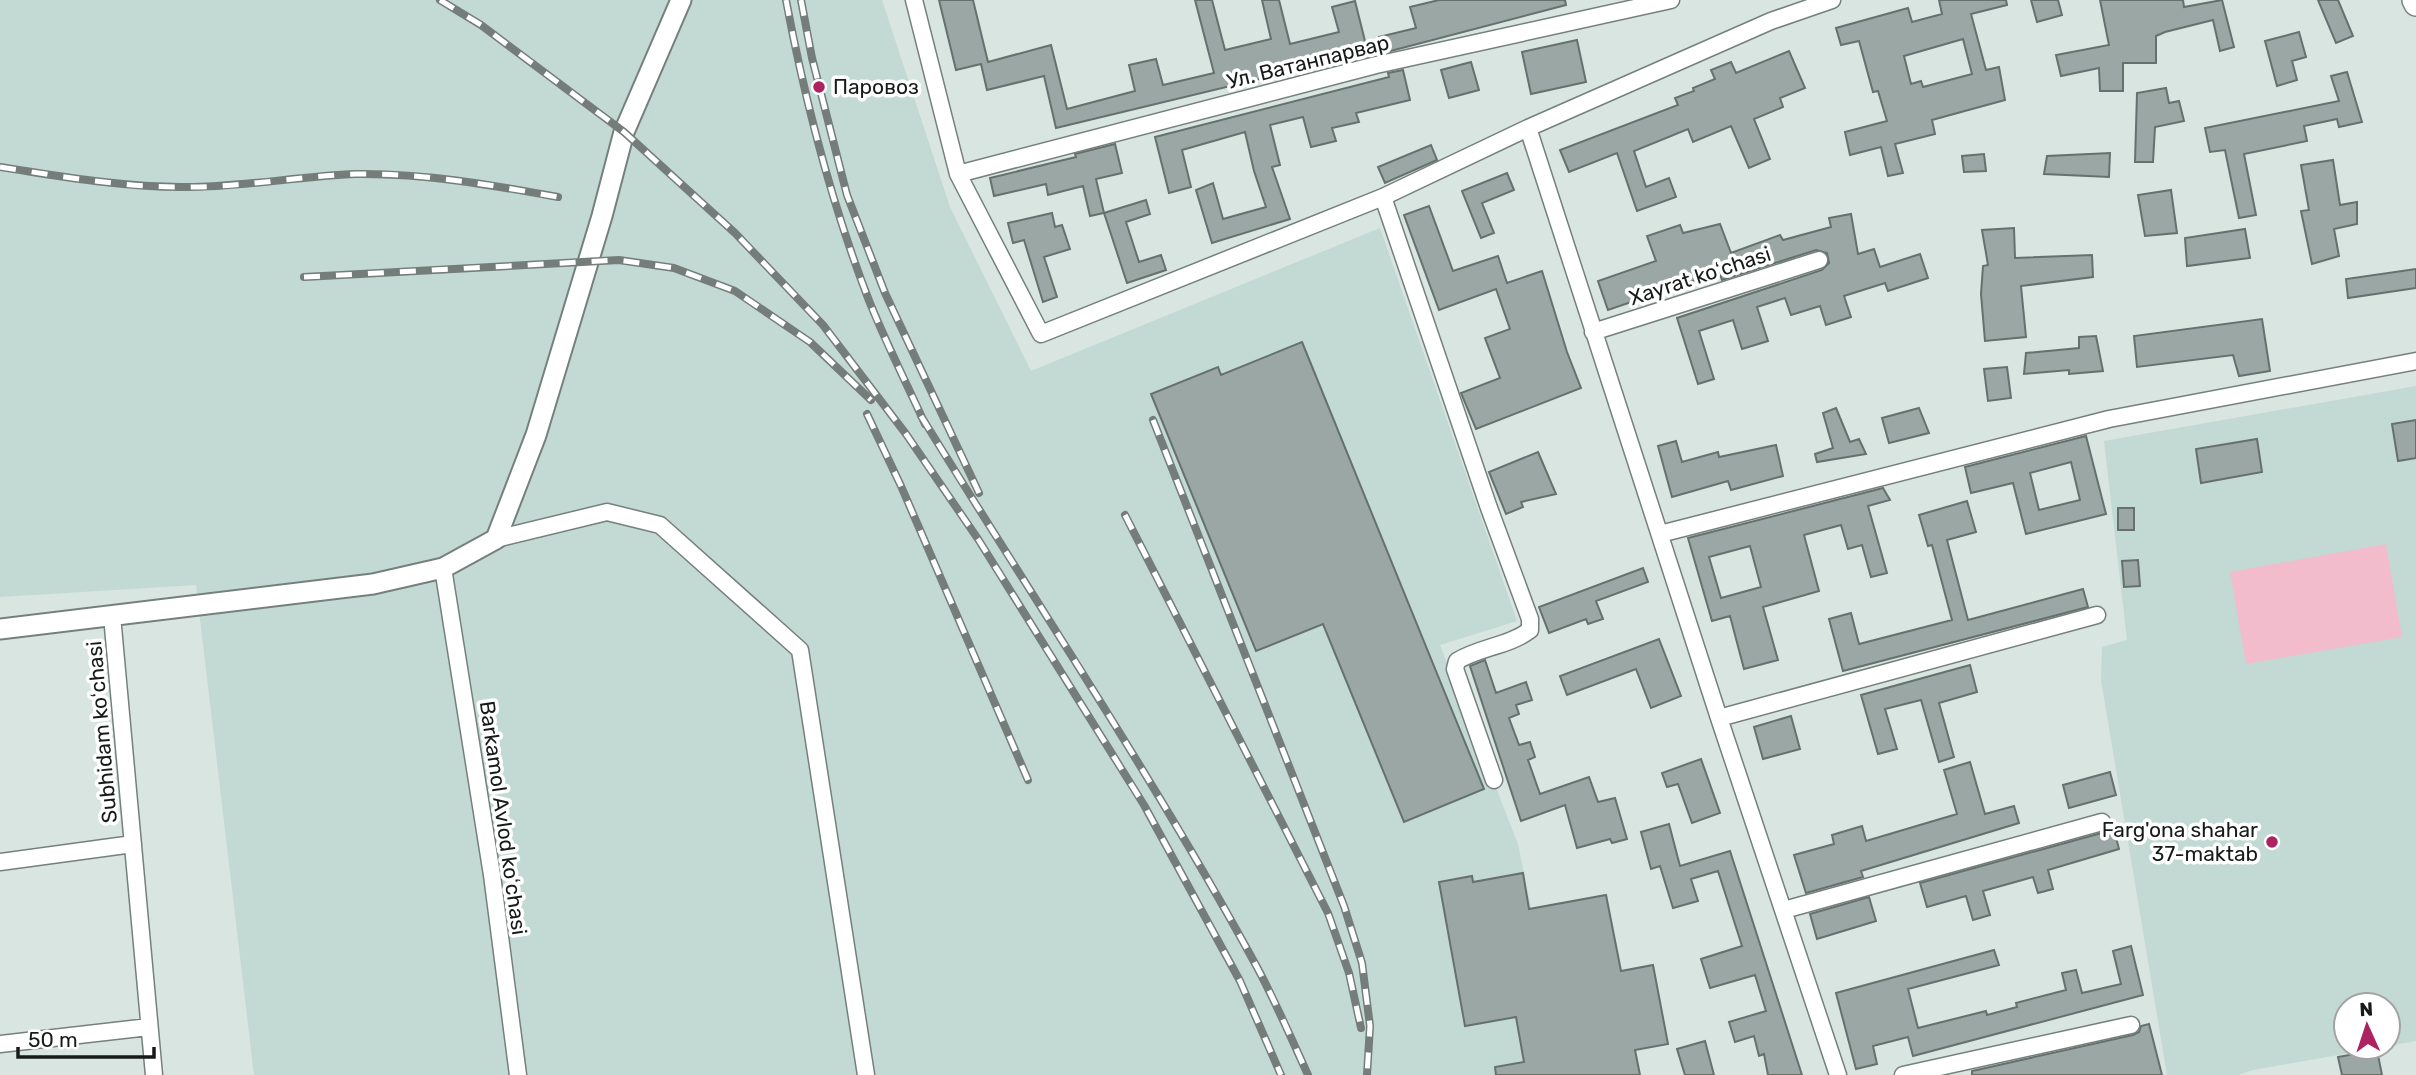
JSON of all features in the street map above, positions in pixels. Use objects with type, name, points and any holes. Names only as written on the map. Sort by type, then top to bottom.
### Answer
[{"type":"street","points":[[496,539],[536,435],[602,216],[624,132],[681,0]]},
{"type":"street","points":[[914,0],[958,174],[1041,334],[1383,197],[1528,128],[1771,21],[1814,3],[1832,0]]},
{"type":"street","name":"Ул. Ватанпарвар","points":[[958,174],[1376,65],[1671,0]]},
{"type":"street","points":[[1528,128],[1838,1075]]},
{"type":"street","points":[[1383,197],[1489,508],[1530,619],[1530,630],[1520,638],[1471,652],[1457,661],[1455,669],[1494,780]]},
{"type":"street","name":"Xayrat koʻchasi","points":[[1593,332],[1819,260]]},
{"type":"street","points":[[1660,534],[2109,419],[2416,362]]},
{"type":"street","points":[[0,629],[373,584],[443,568],[496,539],[607,512],[660,525],[800,650],[866,1075]]},
{"type":"street","name":"Barkamol Аvlod koʻchasi","points":[[443,568],[492,875],[518,1075]]},
{"type":"street","points":[[1719,718],[2097,615]]},
{"type":"street","name":"Subhidam koʻchasi","points":[[113,616],[154,1075]]},
{"type":"street","points":[[1784,911],[2102,822]]},
{"type":"street","name":"Subhidam koʻchasi","points":[[0,862],[133,845]]},
{"type":"street","points":[[1903,1075],[2131,1025]]},
{"type":"street","points":[[0,1044],[149,1027]]},
{"type":"shaded area","points":[[0,0],[882,0],[950,207],[1031,371],[1380,228],[1517,621],[1440,645],[1518,844],[1565,1075],[254,1075],[196,585],[0,597]]},
{"type":"shaded area","name":"Farg'ona shahar 37-maktab","points":[[2416,386],[2416,1041],[2402,1044],[2402,991],[2332,991],[2332,1056],[2238,1075],[2167,1075],[2101,680],[2102,647],[2127,640],[2104,441]]},
{"type":"shaded area","points":[[2386,544],[2402,637],[2246,664],[2230,572]]},
{"type":"building","points":[[939,0],[973,0],[988,62],[1051,45],[1067,109],[1135,91],[1129,65],[1156,59],[1163,85],[1214,73],[1195,0],[1212,0],[1225,50],[1271,39],[1262,0],[1279,0],[1290,44],[1339,32],[1332,7],[1355,1],[1368,53],[1056,128],[1044,76],[987,90],[981,64],[956,70]]},
{"type":"building","points":[[1439,0],[1565,0],[1566,5],[1383,53],[1379,37],[1416,28],[1410,7]]},
{"type":"building","points":[[1939,0],[2006,0],[2007,5],[1971,14],[1986,70],[1999,67],[2005,100],[1932,120],[1935,134],[1895,144],[1903,173],[1888,176],[1881,147],[1850,155],[1845,132],[1887,121],[1878,91],[1873,92],[1859,41],[1841,45],[1836,28],[1908,8],[1912,22],[1942,14]],"holes":[[[1963,39],[1972,74],[1923,87],[1921,81],[1911,84],[1904,56]]]},
{"type":"building","points":[[2031,0],[2058,0],[2062,15],[2037,22]]},
{"type":"building","points":[[2100,0],[2183,0],[2184,7],[2222,0],[2234,47],[2220,51],[2213,20],[2165,32],[2156,36],[2156,63],[2123,63],[2123,91],[2100,91],[2099,68],[2061,76],[2056,55],[2109,45]]},
{"type":"building","points":[[2318,0],[2338,0],[2353,36],[2336,43]]},
{"type":"building","points":[[2299,32],[2306,57],[2292,61],[2297,80],[2277,86],[2265,41]]},
{"type":"building","points":[[1577,40],[1586,82],[1531,94],[1522,52]]},
{"type":"building","points":[[1789,51],[1805,88],[1780,98],[1783,107],[1754,119],[1770,159],[1749,168],[1731,126],[1693,142],[1688,129],[1634,151],[1646,187],[1669,178],[1676,197],[1637,211],[1617,153],[1569,172],[1560,150],[1678,105],[1675,98],[1715,79],[1711,70],[1731,62],[1736,73]]},
{"type":"building","points":[[1471,62],[1479,90],[1449,98],[1441,70]]},
{"type":"building","points":[[1403,70],[1410,100],[1356,113],[1359,122],[1332,128],[1336,141],[1311,147],[1303,117],[1270,125],[1280,165],[1272,167],[1290,219],[1212,243],[1196,190],[1213,183],[1223,219],[1266,207],[1245,132],[1182,150],[1191,187],[1169,193],[1155,137],[1389,77],[1388,73]]},
{"type":"building","points":[[2347,72],[2362,122],[2339,127],[2337,119],[2304,126],[2307,141],[2244,154],[2256,215],[2239,218],[2225,150],[2210,152],[2205,128],[2339,101],[2331,76]]},
{"type":"building","points":[[2166,88],[2169,103],[2179,101],[2184,121],[2155,127],[2153,162],[2135,162],[2137,93]]},
{"type":"building","points":[[1115,144],[1122,173],[1096,179],[1104,213],[1090,216],[1083,186],[1048,195],[1046,184],[994,196],[990,178],[1076,157],[1075,154]]},
{"type":"building","points":[[1431,145],[1437,160],[1385,183],[1378,167]]},
{"type":"building","points":[[2110,153],[2109,177],[2044,174],[2047,156]]},
{"type":"building","points":[[1984,154],[1986,171],[1964,172],[1962,156]]},
{"type":"building","points":[[2333,160],[2340,205],[2357,202],[2357,224],[2334,229],[2339,256],[2312,264],[2301,211],[2309,210],[2301,165]]},
{"type":"building","points":[[1507,173],[1514,190],[1482,203],[1494,233],[1481,238],[1462,191]]},
{"type":"building","points":[[2171,190],[2177,233],[2145,236],[2138,195]]},
{"type":"building","points":[[1146,200],[1150,214],[1126,222],[1139,262],[1161,255],[1166,270],[1127,283],[1104,213]]},
{"type":"building","points":[[1429,206],[1453,271],[1498,256],[1507,283],[1542,271],[1581,388],[1476,429],[1461,393],[1500,378],[1485,338],[1510,329],[1496,289],[1439,310],[1404,215]]},
{"type":"building","points":[[1052,213],[1055,227],[1062,225],[1070,249],[1044,257],[1057,297],[1043,302],[1024,240],[1013,243],[1008,223]]},
{"type":"building","points":[[1851,214],[1858,254],[1874,249],[1880,267],[1920,254],[1928,278],[1888,291],[1885,283],[1844,296],[1851,317],[1826,325],[1820,306],[1791,315],[1785,298],[1757,307],[1768,341],[1742,349],[1733,320],[1699,331],[1714,379],[1698,384],[1677,318],[1822,270],[1829,263],[1827,253],[1816,250],[1722,280],[1719,272],[1608,310],[1598,281],[1656,261],[1647,236],[1680,225],[1683,233],[1720,224],[1731,253],[1780,235],[1783,240],[1831,227],[1829,218]]},
{"type":"building","points":[[2014,228],[2015,258],[2092,255],[2093,277],[2021,286],[2026,337],[1985,341],[1981,294],[1983,266],[1988,265],[1982,230]]},
{"type":"building","points":[[2245,229],[2250,258],[2187,266],[2185,238]]},
{"type":"building","points":[[2416,269],[2416,288],[2348,298],[2346,279]]},
{"type":"building","points":[[2262,319],[2270,371],[2239,376],[2233,355],[2137,367],[2134,336]]},
{"type":"building","points":[[2096,336],[2103,371],[2069,374],[2069,370],[2024,374],[2026,353],[2079,348],[2079,337]]},
{"type":"building","points":[[1302,342],[1484,789],[1404,822],[1323,624],[1256,651],[1151,394],[1218,367],[1221,375]]},
{"type":"building","points":[[2007,367],[2011,398],[1988,401],[1984,369]]},
{"type":"building","points":[[1836,408],[1850,442],[1859,439],[1866,454],[1817,462],[1815,454],[1833,448],[1823,413]]},
{"type":"building","points":[[1919,408],[1929,433],[1889,443],[1882,418]]},
{"type":"building","points":[[2416,420],[2416,458],[2398,461],[2392,424]]},
{"type":"building","points":[[2086,436],[2106,514],[2026,534],[2013,483],[1971,493],[1965,467]],"holes":[[[2071,462],[2080,500],[2039,510],[2030,473]]]},
{"type":"building","points":[[2257,439],[2262,472],[2201,483],[2196,449]]},
{"type":"building","points":[[1676,441],[1682,462],[1718,452],[1719,457],[1776,445],[1783,476],[1731,490],[1728,481],[1672,497],[1658,446]]},
{"type":"building","points":[[1538,452],[1556,494],[1521,502],[1523,507],[1506,514],[1489,472]]},
{"type":"building","points":[[1883,488],[1890,500],[1868,506],[1887,573],[1871,577],[1862,545],[1848,549],[1841,525],[1804,535],[1819,591],[1763,607],[1778,660],[1744,669],[1730,616],[1712,621],[1688,538]],"holes":[[[1750,546],[1761,587],[1721,598],[1709,557]]]},
{"type":"building","points":[[1967,501],[1976,532],[1947,540],[1968,620],[2083,589],[2088,607],[1843,671],[1829,619],[1851,613],[1859,644],[1952,620],[1932,545],[1928,546],[1919,515]]},
{"type":"building","points":[[2118,508],[2134,508],[2134,530],[2118,530]]},
{"type":"building","points":[[2138,560],[2140,586],[2124,587],[2122,561]]},
{"type":"building","points":[[1643,568],[1648,582],[1596,601],[1603,619],[1588,624],[1586,619],[1549,633],[1539,607]]},
{"type":"building","points":[[1659,639],[1681,696],[1651,708],[1636,669],[1567,695],[1560,676]]},
{"type":"building","points":[[1485,660],[1496,693],[1526,682],[1532,700],[1516,705],[1519,714],[1509,718],[1519,745],[1530,742],[1535,757],[1528,760],[1540,794],[1589,777],[1598,802],[1615,798],[1627,839],[1612,843],[1610,839],[1577,848],[1565,805],[1521,821],[1470,666]]},
{"type":"building","points":[[1970,665],[1977,692],[1939,703],[1954,757],[1939,762],[1921,700],[1885,709],[1897,749],[1878,754],[1861,695]]},
{"type":"building","points":[[1791,716],[1800,749],[1763,759],[1754,727]]},
{"type":"building","points":[[1701,759],[1720,813],[1692,823],[1678,784],[1667,787],[1662,773]]},
{"type":"building","points":[[1970,762],[1985,814],[2014,806],[2019,823],[1861,871],[1863,877],[1806,893],[1794,855],[1834,844],[1832,835],[1862,826],[1866,841],[1957,814],[1944,770]]},
{"type":"building","points":[[2110,772],[2116,795],[2069,808],[2063,785]]},
{"type":"building","points":[[1669,824],[1680,866],[1730,851],[1802,1075],[1768,1075],[1764,1054],[1759,1056],[1754,1036],[1735,1042],[1729,1022],[1766,1011],[1755,975],[1710,988],[1701,959],[1742,946],[1718,871],[1691,879],[1698,901],[1673,908],[1660,866],[1651,869],[1641,832]]},
{"type":"building","points":[[2113,826],[2119,849],[2048,870],[2053,889],[2038,893],[2033,877],[1983,891],[1990,915],[1973,920],[1966,896],[1927,907],[1920,883],[2105,832]]},
{"type":"building","points":[[1523,873],[1529,909],[1606,895],[1621,971],[1653,965],[1668,1044],[1635,1050],[1640,1075],[1496,1075],[1495,1067],[1524,1062],[1516,1017],[1465,1026],[1439,882],[1472,876],[1473,882]]},
{"type":"building","points":[[1869,897],[1876,921],[1817,939],[1810,914]]},
{"type":"building","points":[[2131,946],[2143,995],[1913,1056],[1908,1037],[1873,1046],[1877,1064],[1856,1069],[1836,993],[1994,950],[1999,965],[1908,989],[1918,1028],[1986,1011],[1987,1015],[2017,1007],[2016,1003],[2066,990],[2062,973],[2076,970],[2082,993],[2121,984],[2113,951]]},
{"type":"building","points":[[2149,1024],[2162,1075],[1972,1075],[1972,1071],[2133,1035],[2139,1032],[2141,1026]]},
{"type":"building","points":[[1705,1041],[1714,1075],[1685,1075],[1677,1049]]},
{"type":"building","points":[[2339,1061],[2379,1061],[2382,1075],[2342,1075]]},
{"type":"railway","points":[[440,0],[481,25],[624,132],[735,233],[823,325],[906,434],[978,539],[1144,805],[1240,981],[1281,1075]]},
{"type":"railway","points":[[786,0],[811,113],[842,225],[875,314],[925,424]]},
{"type":"railway","points":[[801,0],[812,58],[847,195],[885,293],[979,493]]},
{"type":"railway","points":[[0,167],[158,187],[225,186],[356,174],[407,175],[558,197]]},
{"type":"railway","points":[[304,277],[619,260],[674,268],[735,291],[810,342],[871,400]]},
{"type":"railway","points":[[867,414],[901,486],[1028,780]]},
{"type":"railway","points":[[921,416],[1178,828],[1258,969],[1308,1075]]},
{"type":"railway","points":[[1153,420],[1344,906],[1362,963],[1370,1026],[1367,1075]]},
{"type":"railway","points":[[1125,515],[1328,913],[1349,973],[1361,1028]]},
{"type":"place","name":"Паровоз","points":[[819,87]]},
{"type":"place","name":"Farg'ona shahar 37-maktab","points":[[2272,842]]}]
